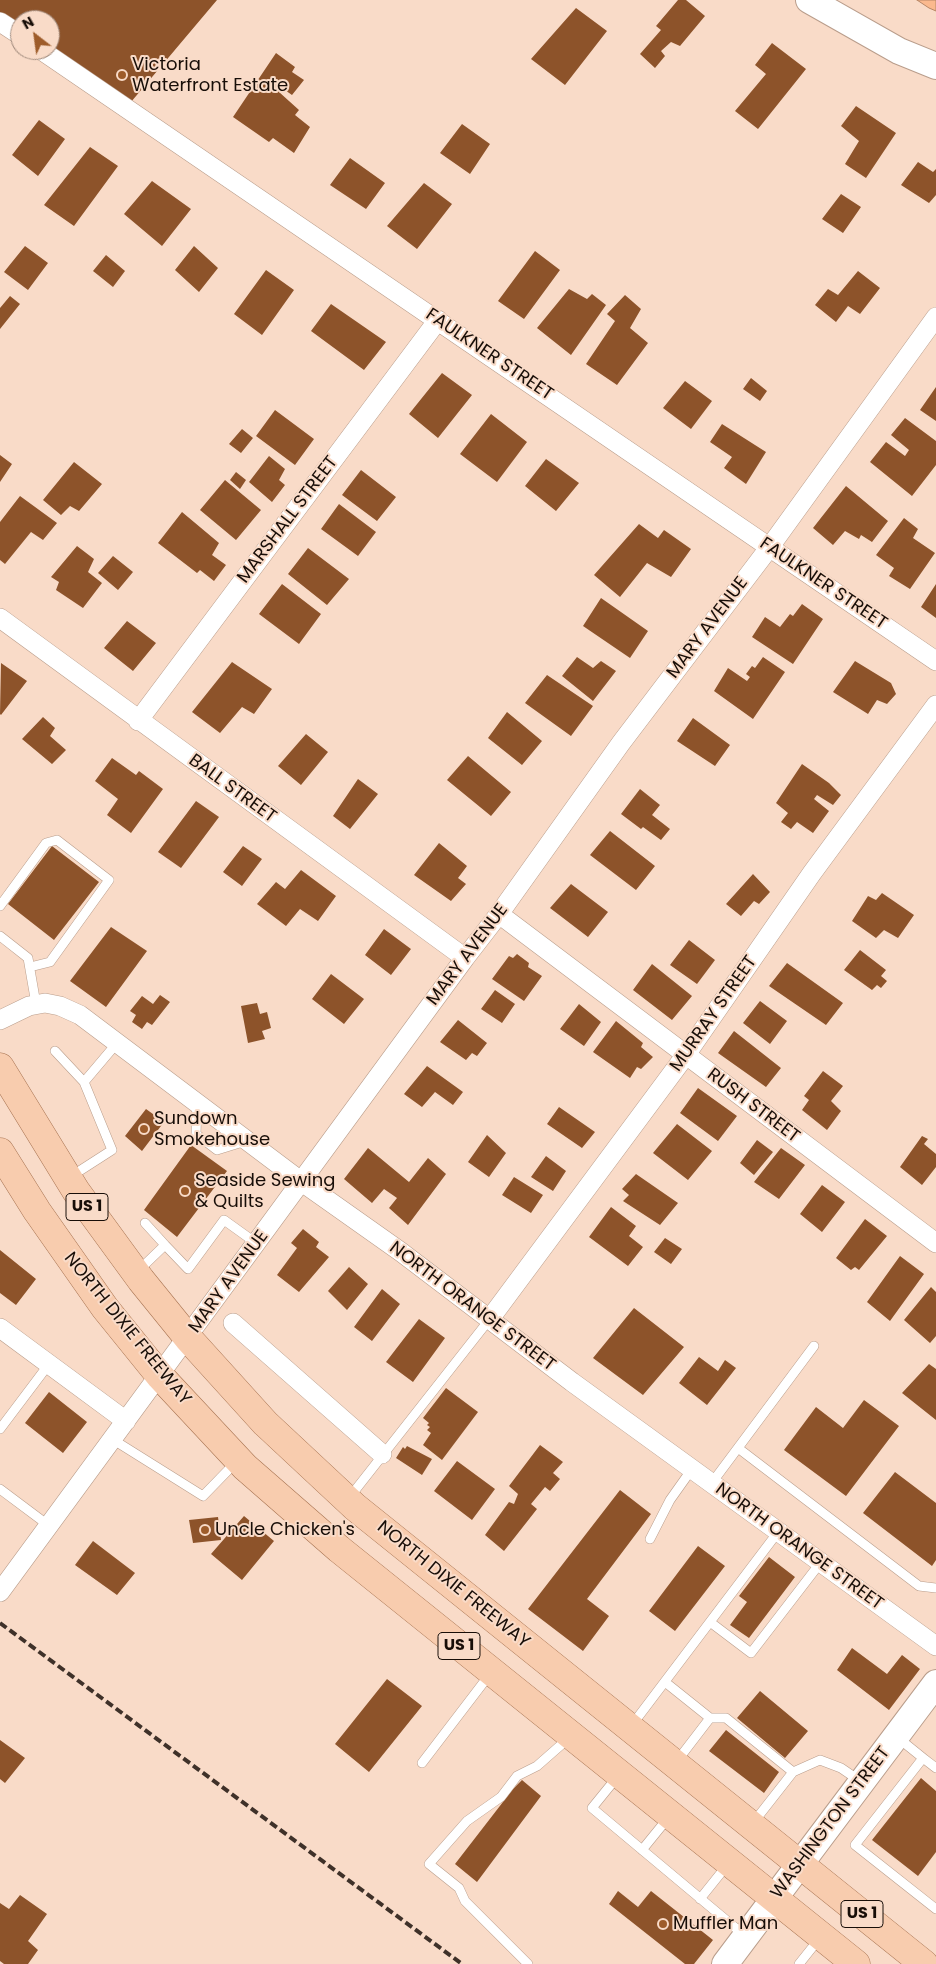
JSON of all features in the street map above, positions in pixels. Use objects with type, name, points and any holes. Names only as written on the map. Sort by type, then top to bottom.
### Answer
[{"type":"main road","name":"NORTH DIXIE FREEWAY","points":[[0,1067],[68,1179],[136,1274],[188,1338],[265,1422],[348,1500],[630,1728],[928,1962]]},
{"type":"main road","name":"NORTH DIXIE FREEWAY","points":[[0,1152],[67,1255],[105,1308],[160,1376],[239,1460],[338,1549],[856,1964]]},
{"type":"street","points":[[809,0],[899,50],[936,66]]},
{"type":"street","name":"FAULKNER STREET","points":[[57,60],[936,662]]},
{"type":"street","name":"MARY AVENUE","points":[[0,1592],[257,1244],[464,958],[499,914],[622,743],[769,548],[936,317]]},
{"type":"street","name":"MARSHALL STREET","points":[[138,721],[438,320]]},
{"type":"street","name":"BALL STREET","points":[[0,618],[138,721],[464,958]]},
{"type":"street","name":"MURRAY STREET","points":[[489,1320],[685,1056],[812,873],[936,705]]},
{"type":"street","name":"RUSH STREET","points":[[499,914],[685,1056],[936,1243]]},
{"type":"street","name":"NORTH ORANGE STREET","points":[[0,1020],[36,1004],[45,1003],[60,1006],[80,1015],[302,1182],[401,1252],[489,1320],[711,1484],[936,1646]]},
{"type":"street","points":[[233,1323],[382,1454]]},
{"type":"street","points":[[0,1328],[126,1421]]},
{"type":"street","name":"WASHINGTON STREET","points":[[726,1964],[936,1683]]},
{"type":"lane","points":[[0,906],[46,843],[57,840],[109,880],[50,962],[30,967]]},
{"type":"lane","points":[[0,936],[28,958],[36,1004]]},
{"type":"lane","points":[[84,1082],[117,1043]]},
{"type":"lane","points":[[55,1051],[84,1082],[112,1150],[68,1179]]},
{"type":"lane","points":[[197,1103],[196,1134],[210,1145],[217,1150],[246,1140]]},
{"type":"lane","points":[[145,1223],[188,1269],[224,1220],[257,1244]]},
{"type":"lane","points":[[136,1274],[165,1245]]},
{"type":"lane","points":[[348,1500],[382,1454],[489,1320]]},
{"type":"lane","points":[[711,1484],[814,1346]]},
{"type":"lane","points":[[0,1429],[49,1364]]},
{"type":"lane","points":[[112,1439],[203,1496],[239,1460]]},
{"type":"lane","points":[[738,1448],[919,1586],[936,1588]]},
{"type":"lane","points":[[650,1539],[670,1500],[692,1469]]},
{"type":"lane","points":[[0,1489],[48,1525]]},
{"type":"lane","points":[[630,1728],[778,1532]]},
{"type":"lane","points":[[710,1622],[751,1653],[821,1562]]},
{"type":"lane","points":[[422,1763],[492,1672]]},
{"type":"lane","points":[[665,1682],[710,1718],[726,1718],[793,1772]]},
{"type":"lane","points":[[675,1763],[710,1718]]},
{"type":"lane","points":[[528,1964],[465,1901],[459,1888],[428,1864],[466,1821],[501,1796],[517,1776],[537,1766],[572,1735]]},
{"type":"lane","points":[[896,1737],[936,1768]]},
{"type":"lane","points":[[923,1758],[855,1845],[936,1909]]},
{"type":"lane","points":[[751,1824],[793,1772],[820,1760],[841,1768],[862,1782]]},
{"type":"lane","points":[[620,1774],[592,1808],[746,1937]]},
{"type":"lane","points":[[642,1850],[671,1814]]},
{"type":"lane","points":[[700,1899],[730,1862]]},
{"type":"lane","points":[[799,1964],[822,1936]]},
{"type":"shaded area","points":[[917,0],[936,0],[936,11],[929,8]]},
{"type":"building","name":"Victoria Waterfront Estate","points":[[0,0],[217,0],[131,102],[60,55],[60,10],[10,10],[10,21],[0,14]]},
{"type":"building","points":[[678,0],[686,0],[705,16],[680,46],[671,42],[661,51],[665,56],[655,68],[640,54],[661,30],[656,26]]},
{"type":"building","points":[[576,8],[607,31],[565,85],[531,59]]},
{"type":"building","points":[[772,43],[806,69],[758,129],[735,111],[766,74],[755,65]]},
{"type":"building","points":[[276,53],[295,67],[292,72],[304,80],[292,95],[282,88],[279,92],[299,110],[295,115],[310,127],[294,153],[273,138],[269,142],[233,117]]},
{"type":"building","points":[[856,106],[896,133],[866,178],[845,164],[859,141],[841,126]]},
{"type":"building","points":[[39,120],[65,139],[38,176],[12,155]]},
{"type":"building","points":[[462,124],[490,144],[470,174],[440,153]]},
{"type":"building","points":[[90,147],[118,166],[74,226],[44,205]]},
{"type":"building","points":[[350,158],[385,183],[366,209],[330,185]]},
{"type":"building","points":[[918,162],[933,172],[936,169],[936,195],[929,203],[901,185]]},
{"type":"building","points":[[152,181],[191,209],[162,246],[124,214]]},
{"type":"building","points":[[424,183],[452,204],[417,249],[387,226]]},
{"type":"building","points":[[841,194],[861,207],[843,233],[822,219]]},
{"type":"building","points":[[25,246],[48,263],[28,290],[4,272]]},
{"type":"building","points":[[194,246],[218,268],[199,292],[175,270]]},
{"type":"building","points":[[535,251],[560,270],[524,319],[498,301]]},
{"type":"building","points":[[106,255],[125,271],[113,287],[93,271]]},
{"type":"building","points":[[266,270],[294,290],[262,335],[234,314]]},
{"type":"building","points":[[858,271],[880,288],[860,314],[848,306],[836,322],[815,305],[828,289],[838,295]]},
{"type":"building","points":[[569,289],[587,299],[592,294],[606,305],[571,355],[537,328]]},
{"type":"building","points":[[625,295],[641,309],[630,328],[648,343],[617,385],[586,364],[615,321],[607,314]]},
{"type":"building","points":[[10,296],[20,304],[0,329],[0,308]]},
{"type":"building","points":[[331,304],[386,342],[364,370],[311,331]]},
{"type":"building","points":[[442,373],[472,395],[438,438],[409,414]]},
{"type":"building","points":[[751,378],[767,391],[760,401],[743,389]]},
{"type":"building","points":[[685,381],[712,401],[691,429],[663,408]]},
{"type":"building","points":[[936,387],[936,421],[920,410]]},
{"type":"building","points":[[275,410],[314,439],[295,465],[256,436]]},
{"type":"building","points":[[491,414],[527,442],[497,482],[460,454]]},
{"type":"building","points":[[905,418],[936,441],[936,465],[912,496],[870,462],[886,442],[905,456],[909,450],[891,435]]},
{"type":"building","points":[[722,424],[766,452],[746,484],[724,468],[732,457],[710,442]]},
{"type":"building","points":[[242,429],[253,438],[241,453],[229,444]]},
{"type":"building","points":[[0,455],[12,464],[0,482]]},
{"type":"building","points":[[269,456],[285,469],[279,480],[285,485],[272,502],[249,482]]},
{"type":"building","points":[[546,459],[579,483],[556,511],[525,486]]},
{"type":"building","points":[[74,462],[102,484],[79,511],[70,506],[61,515],[43,500]]},
{"type":"building","points":[[361,470],[396,497],[377,521],[342,495]]},
{"type":"building","points":[[236,472],[246,480],[240,489],[230,480]]},
{"type":"building","points":[[225,480],[261,510],[236,540],[200,510]]},
{"type":"building","points":[[846,486],[888,521],[872,542],[861,535],[859,539],[845,531],[833,545],[813,528]]},
{"type":"building","points":[[20,496],[57,523],[43,540],[31,532],[5,564],[0,560],[0,522]]},
{"type":"building","points":[[339,504],[376,532],[358,556],[321,529]]},
{"type":"building","points":[[182,512],[219,543],[212,555],[226,565],[214,581],[200,570],[197,573],[158,543]]},
{"type":"building","points":[[904,518],[918,529],[913,538],[935,553],[910,589],[889,576],[894,568],[876,555]]},
{"type":"building","points":[[639,524],[658,538],[664,530],[691,549],[671,577],[647,563],[620,597],[594,575]]},
{"type":"building","points":[[77,546],[94,559],[88,572],[102,583],[83,608],[56,590],[59,582],[51,577]]},
{"type":"building","points":[[308,548],[349,579],[327,605],[288,574]]},
{"type":"building","points":[[113,556],[133,572],[118,590],[98,573]]},
{"type":"building","points":[[282,584],[321,614],[299,644],[259,614]]},
{"type":"building","points":[[936,584],[936,618],[921,607]]},
{"type":"building","points":[[601,598],[648,631],[630,658],[583,626]]},
{"type":"building","points":[[802,604],[823,619],[793,664],[752,637],[765,617],[780,627],[790,614],[793,616]]},
{"type":"building","points":[[127,621],[156,643],[133,671],[104,648]]},
{"type":"building","points":[[577,657],[593,668],[601,661],[616,671],[593,701],[562,676]]},
{"type":"building","points":[[763,657],[785,672],[753,719],[714,691],[728,668],[747,681],[750,677],[746,674],[752,666],[755,668]]},
{"type":"building","points":[[855,661],[891,683],[896,694],[887,704],[877,700],[868,714],[833,692]]},
{"type":"building","points":[[232,662],[272,689],[254,714],[242,707],[220,733],[192,712]]},
{"type":"building","points":[[1,663],[27,681],[1,715],[0,714]]},
{"type":"building","points":[[547,675],[593,706],[571,736],[525,703]]},
{"type":"building","points":[[507,712],[542,741],[522,765],[488,738]]},
{"type":"building","points":[[43,717],[55,728],[50,736],[66,750],[52,764],[22,739]]},
{"type":"building","points":[[693,718],[730,745],[715,766],[677,741]]},
{"type":"building","points":[[306,734],[328,752],[301,785],[278,766]]},
{"type":"building","points":[[468,756],[511,792],[491,816],[447,780]]},
{"type":"building","points":[[112,758],[136,775],[139,771],[163,789],[131,833],[107,815],[118,799],[95,781]]},
{"type":"building","points":[[802,764],[829,783],[841,795],[833,805],[817,795],[814,799],[829,811],[813,833],[797,822],[791,829],[781,822],[788,813],[776,803]]},
{"type":"building","points":[[358,779],[378,794],[350,829],[333,816]]},
{"type":"building","points":[[640,789],[660,805],[652,815],[670,829],[661,840],[643,827],[641,829],[621,814]]},
{"type":"building","points":[[196,801],[219,817],[181,868],[158,852]]},
{"type":"building","points":[[610,831],[655,866],[636,890],[590,855]]},
{"type":"building","points":[[439,843],[467,866],[458,878],[466,884],[451,901],[414,875]]},
{"type":"building","points":[[52,846],[99,882],[54,940],[8,904]]},
{"type":"building","points":[[243,846],[262,859],[242,886],[223,872]]},
{"type":"building","points":[[301,870],[336,896],[318,921],[300,909],[286,926],[257,904],[276,882],[285,889]]},
{"type":"building","points":[[753,874],[770,892],[759,904],[754,901],[741,916],[726,904]]},
{"type":"building","points":[[571,884],[608,912],[588,937],[550,908]]},
{"type":"building","points":[[882,893],[914,915],[898,938],[884,930],[876,938],[852,921],[868,896],[876,900]]},
{"type":"building","points":[[111,927],[147,951],[106,1007],[70,981]]},
{"type":"building","points":[[384,929],[411,949],[391,975],[365,955]]},
{"type":"building","points":[[689,940],[715,960],[697,984],[670,965]]},
{"type":"building","points":[[860,950],[886,970],[881,976],[887,981],[881,988],[877,985],[872,990],[844,970]]},
{"type":"building","points":[[517,954],[529,963],[528,967],[542,976],[524,1001],[492,979],[509,956],[513,958]]},
{"type":"building","points":[[787,963],[843,1003],[826,1025],[769,986]]},
{"type":"building","points":[[652,964],[692,996],[672,1020],[633,990]]},
{"type":"building","points":[[331,974],[364,999],[344,1024],[312,999]]},
{"type":"building","points":[[495,990],[515,1004],[502,1023],[481,1009]]},
{"type":"building","points":[[160,995],[170,1002],[152,1025],[147,1022],[142,1029],[132,1022],[136,1015],[130,1011],[142,996],[153,1004]]},
{"type":"building","points":[[760,1001],[787,1021],[770,1044],[743,1023]]},
{"type":"building","points":[[257,1003],[260,1014],[267,1012],[271,1028],[262,1031],[265,1039],[248,1043],[241,1006]]},
{"type":"building","points":[[579,1004],[601,1022],[584,1046],[560,1029]]},
{"type":"building","points":[[458,1020],[487,1043],[477,1056],[472,1053],[466,1060],[440,1042]]},
{"type":"building","points":[[616,1021],[643,1043],[641,1047],[653,1057],[641,1069],[637,1067],[630,1078],[593,1052]]},
{"type":"building","points":[[734,1031],[781,1068],[766,1087],[718,1053]]},
{"type":"building","points":[[427,1066],[463,1092],[453,1105],[435,1092],[422,1107],[404,1094]]},
{"type":"building","points":[[823,1071],[843,1086],[831,1101],[841,1111],[827,1130],[802,1110],[809,1100],[804,1096]]},
{"type":"building","points":[[698,1088],[737,1116],[718,1141],[680,1113]]},
{"type":"building","points":[[559,1107],[595,1132],[582,1148],[547,1124]]},
{"type":"building","name":"Sundown Smokehouse","points":[[146,1109],[164,1122],[142,1151],[125,1136]]},
{"type":"building","points":[[677,1124],[712,1151],[688,1180],[653,1153]]},
{"type":"building","points":[[487,1135],[506,1153],[489,1177],[468,1162]]},
{"type":"building","points":[[922,1136],[928,1139],[924,1144],[936,1154],[936,1167],[922,1185],[900,1167]]},
{"type":"building","points":[[757,1140],[773,1152],[754,1175],[740,1163]]},
{"type":"building","name":"Seaside Sewing & Quilts","points":[[191,1145],[227,1171],[177,1237],[144,1210]]},
{"type":"building","points":[[368,1148],[409,1182],[428,1158],[446,1174],[408,1225],[389,1208],[397,1198],[384,1189],[372,1203],[344,1179]]},
{"type":"building","points":[[781,1148],[805,1165],[779,1199],[754,1182]]},
{"type":"building","points":[[546,1156],[566,1171],[553,1191],[531,1177]]},
{"type":"building","points":[[636,1174],[678,1203],[660,1225],[623,1201],[629,1195],[622,1189]]},
{"type":"building","points":[[514,1177],[543,1195],[531,1213],[502,1195]]},
{"type":"building","points":[[822,1185],[845,1202],[822,1232],[800,1214]]},
{"type":"building","points":[[611,1207],[636,1226],[629,1236],[643,1247],[628,1266],[589,1237]]},
{"type":"building","points":[[865,1219],[887,1236],[859,1270],[855,1267],[851,1270],[836,1258]]},
{"type":"building","points":[[303,1229],[319,1242],[316,1247],[329,1257],[299,1292],[277,1275],[297,1248],[291,1243]]},
{"type":"building","points":[[665,1238],[682,1249],[671,1264],[654,1252]]},
{"type":"building","points":[[0,1250],[36,1279],[16,1305],[0,1293]]},
{"type":"building","points":[[900,1256],[924,1274],[890,1321],[867,1302]]},
{"type":"building","points":[[349,1267],[368,1284],[347,1310],[328,1291]]},
{"type":"building","points":[[931,1287],[936,1292],[936,1336],[930,1343],[904,1320]]},
{"type":"building","points":[[382,1289],[400,1304],[372,1341],[354,1327]]},
{"type":"building","points":[[634,1308],[684,1347],[643,1395],[593,1358]]},
{"type":"building","points":[[419,1319],[445,1338],[413,1382],[386,1362]]},
{"type":"building","points":[[699,1357],[718,1371],[725,1360],[736,1368],[707,1405],[679,1383]]},
{"type":"building","points":[[929,1364],[936,1369],[936,1420],[902,1393]]},
{"type":"building","points":[[446,1388],[478,1412],[442,1460],[423,1445],[431,1433],[427,1430],[430,1427],[427,1425],[429,1423],[423,1418]]},
{"type":"building","points":[[49,1392],[87,1422],[63,1453],[25,1423]]},
{"type":"building","points":[[864,1400],[899,1426],[846,1496],[784,1450],[816,1407],[843,1428]]},
{"type":"building","points":[[540,1445],[563,1462],[553,1473],[560,1479],[550,1491],[545,1487],[531,1504],[537,1509],[504,1551],[485,1535],[509,1502],[514,1504],[518,1494],[509,1486]]},
{"type":"building","points":[[407,1446],[432,1459],[422,1475],[396,1458],[403,1447],[405,1449]]},
{"type":"building","points":[[457,1461],[495,1489],[472,1520],[434,1491]]},
{"type":"building","points":[[895,1472],[936,1503],[936,1560],[932,1566],[863,1513]]},
{"type":"building","points":[[620,1490],[651,1514],[587,1599],[609,1616],[583,1651],[528,1609]]},
{"type":"building","points":[[244,1516],[274,1541],[242,1580],[211,1554]]},
{"type":"building","name":"Uncle Chicken's","points":[[218,1517],[221,1540],[193,1543],[189,1520]]},
{"type":"building","points":[[93,1541],[135,1573],[117,1595],[75,1565]]},
{"type":"building","points":[[698,1546],[725,1566],[675,1631],[649,1611]]},
{"type":"building","points":[[769,1557],[795,1577],[749,1638],[730,1625],[747,1602],[739,1596]]},
{"type":"building","points":[[852,1648],[887,1674],[902,1655],[920,1669],[889,1710],[837,1670]]},
{"type":"building","points":[[387,1679],[422,1706],[369,1772],[335,1744]]},
{"type":"building","points":[[760,1691],[808,1731],[785,1758],[737,1718]]},
{"type":"building","points":[[726,1730],[779,1772],[764,1793],[709,1751]]},
{"type":"building","points":[[0,1740],[25,1758],[5,1783],[0,1779]]},
{"type":"building","points":[[921,1778],[936,1791],[936,1852],[918,1876],[872,1840]]},
{"type":"building","points":[[522,1780],[541,1796],[477,1882],[455,1864]]},
{"type":"building","name":"Muffler Man","points":[[618,1891],[638,1907],[651,1891],[713,1940],[694,1964],[685,1964],[609,1904]]},
{"type":"building","points":[[20,1895],[47,1914],[28,1941],[38,1950],[28,1964],[4,1964],[0,1961],[0,1903],[9,1909]]},
{"type":"railway","points":[[0,1623],[462,1964]]},
{"type":"place","name":"Victoria Waterfront Estate","points":[[122,75]]},
{"type":"place","name":"Sundown Smokehouse","points":[[144,1129]]},
{"type":"place","name":"Seaside Sewing & Quilts","points":[[185,1191]]},
{"type":"place","name":"Uncle Chicken's","points":[[205,1530]]},
{"type":"place","name":"Muffler Man","points":[[663,1924]]}]
